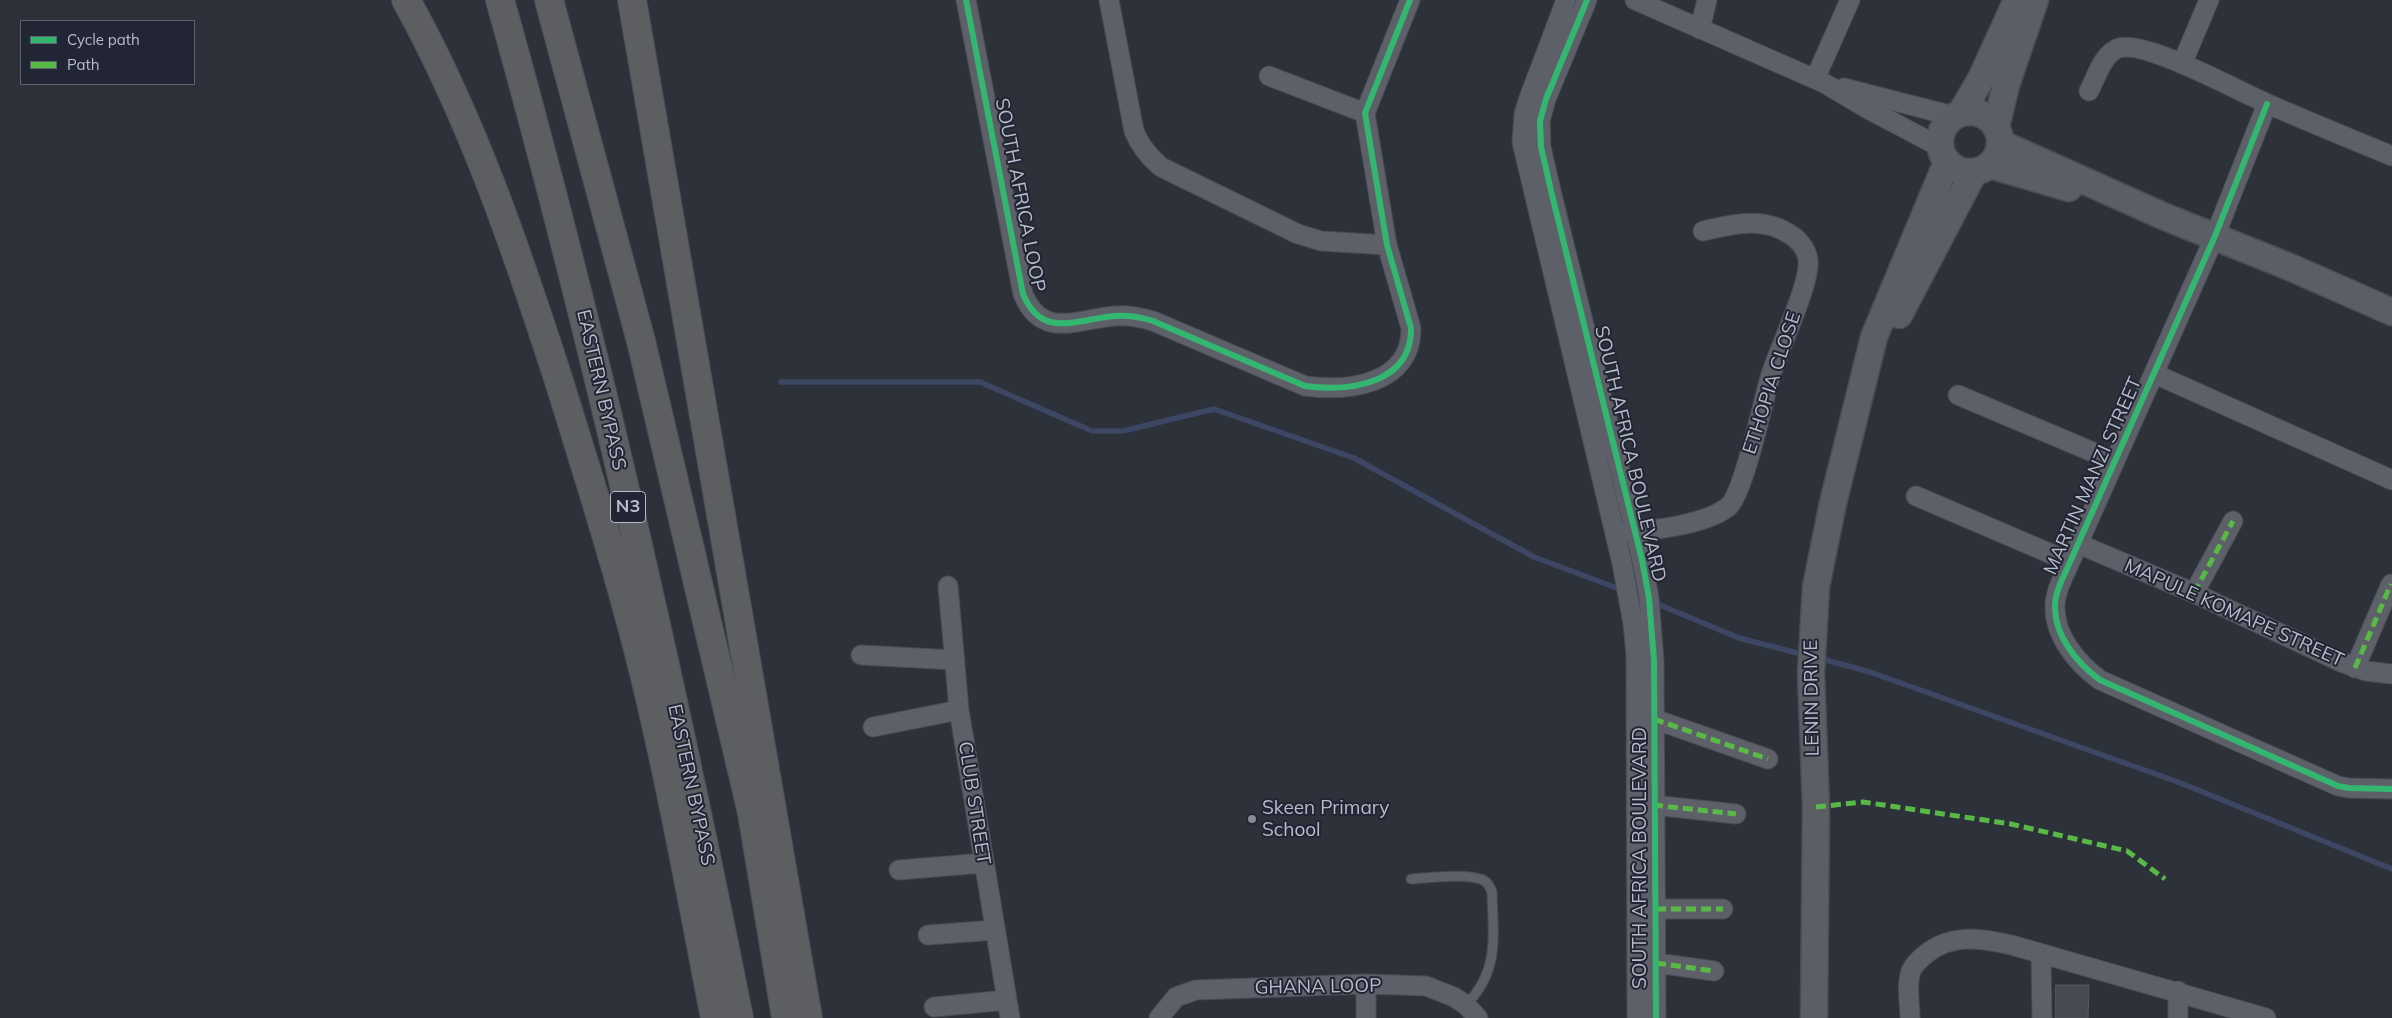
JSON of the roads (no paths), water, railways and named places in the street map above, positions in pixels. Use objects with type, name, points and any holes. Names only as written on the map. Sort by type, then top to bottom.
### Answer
[{"type":"highway","points":[[406,0],[465,118],[496,196],[588,475],[623,591],[657,727],[715,1018]]},
{"type":"highway","name":"EASTERN BYPASS","points":[[500,0],[536,131],[598,374],[701,826],[740,1018]]},
{"type":"highway","points":[[549,0],[641,341],[752,813],[786,1018]]},
{"type":"highway","points":[[632,0],[808,1018]]},
{"type":"street","name":"SOUTH AFRICA LOOP","points":[[966,0],[1022,294],[1028,307],[1036,316],[1048,322],[1061,324],[1116,316],[1135,316],[1153,321],[1305,386],[1323,389],[1353,386],[1384,376],[1398,367],[1408,352],[1411,341],[1411,328],[1387,245],[1365,113]]},
{"type":"street","points":[[1109,0],[1134,131],[1147,156],[1160,167],[1298,234],[1321,241],[1387,245]]},
{"type":"street","points":[[1269,76],[1365,113],[1410,0]]},
{"type":"street","name":"SOUTH AFRICA BOULEVARD","points":[[1566,0],[1524,114],[1522,142],[1615,537],[1633,624],[1636,655],[1638,1018]]},
{"type":"street","name":"SOUTH AFRICA BOULEVARD","points":[[1587,0],[1546,99],[1540,121],[1540,134],[1552,195],[1642,560],[1653,642],[1656,1018]]},
{"type":"street","points":[[1635,0],[1820,81],[1944,154],[1964,172],[1990,152]]},
{"type":"street","points":[[1700,29],[1707,0]]},
{"type":"street","points":[[1820,81],[1850,0]]},
{"type":"street","points":[[1861,383],[1874,337],[1944,154],[1942,130],[1957,115],[1982,78],[2017,0]]},
{"type":"street","points":[[1861,383],[1958,206],[1990,152],[2006,85],[2035,0]]},
{"type":"street","points":[[2182,64],[2209,0]]},
{"type":"street","points":[[2090,91],[2108,56],[2118,48],[2146,51],[2182,64],[2267,104],[2392,156]]},
{"type":"street","points":[[1820,81],[1957,115],[1981,114],[1990,152]]},
{"type":"street","name":"MARTIN MANZI STREET","points":[[2267,104],[2215,236],[2070,562],[2058,592],[2055,606],[2057,618],[2064,638],[2075,658],[2100,680],[2338,786],[2392,789]]},
{"type":"street","points":[[1990,152],[2215,236],[2392,312]]},
{"type":"street","name":"ETHOPIA CLOSE","points":[[1615,537],[1707,517],[1730,505],[1744,475],[1769,378],[1805,282],[1808,259],[1804,247],[1795,238],[1780,229],[1748,222],[1704,231]]},
{"type":"street","name":"MARTIN MANZI STREET","points":[[2155,374],[2392,480]]},
{"type":"street","name":"LENIN DRIVE","points":[[1814,1018],[1816,808],[1811,643],[1820,563],[1861,383]]},
{"type":"street","points":[[1958,395],[2114,461]]},
{"type":"street","points":[[1916,496],[2070,562]]},
{"type":"street","points":[[2194,593],[2234,521]]},
{"type":"street","name":"MAPULE KOMAPE STREET","points":[[2079,544],[2194,593],[2355,668],[2392,674]]},
{"type":"street","points":[[2355,668],[2391,584]]},
{"type":"street","name":"CLUB STREET","points":[[948,586],[958,710],[1008,1009]]},
{"type":"street","points":[[861,654],[955,660]]},
{"type":"street","points":[[873,727],[958,710]]},
{"type":"street","points":[[1654,719],[1768,760]]},
{"type":"street","points":[[1654,805],[1736,814]]},
{"type":"street","points":[[899,870],[984,863]]},
{"type":"street","points":[[1656,909],[1723,909]]},
{"type":"street","points":[[928,935],[995,930]]},
{"type":"street","points":[[1910,1018],[1911,970],[1934,947],[1957,940],[1975,938],[2016,946],[2178,991],[2266,1018]]},
{"type":"street","points":[[2041,954],[2042,1018]]},
{"type":"street","points":[[1656,963],[1714,971]]},
{"type":"street","points":[[1366,984],[1366,1018]]},
{"type":"street","name":"GHANA LOOP","points":[[1159,1018],[1176,997],[1196,990],[1366,984],[1426,986],[1440,990],[1472,1011]]},
{"type":"street","points":[[2178,991],[2178,1018]]},
{"type":"street","points":[[934,1007],[1008,1009]]},
{"type":"lane","points":[[1411,878],[1477,878],[1486,882],[1492,892],[1492,963],[1472,1011]]},
{"type":"waterway","points":[[781,382],[980,382],[1092,431],[1123,431],[1214,409],[1354,458],[1534,557],[1622,590]]},
{"type":"waterway","points":[[1631,593],[1739,638],[1805,655]]},
{"type":"waterway","points":[[1819,658],[1870,672],[2178,782],[2392,869]]},
{"type":"place","name":"Skeen Primary School","points":[[1252,819]]}]
